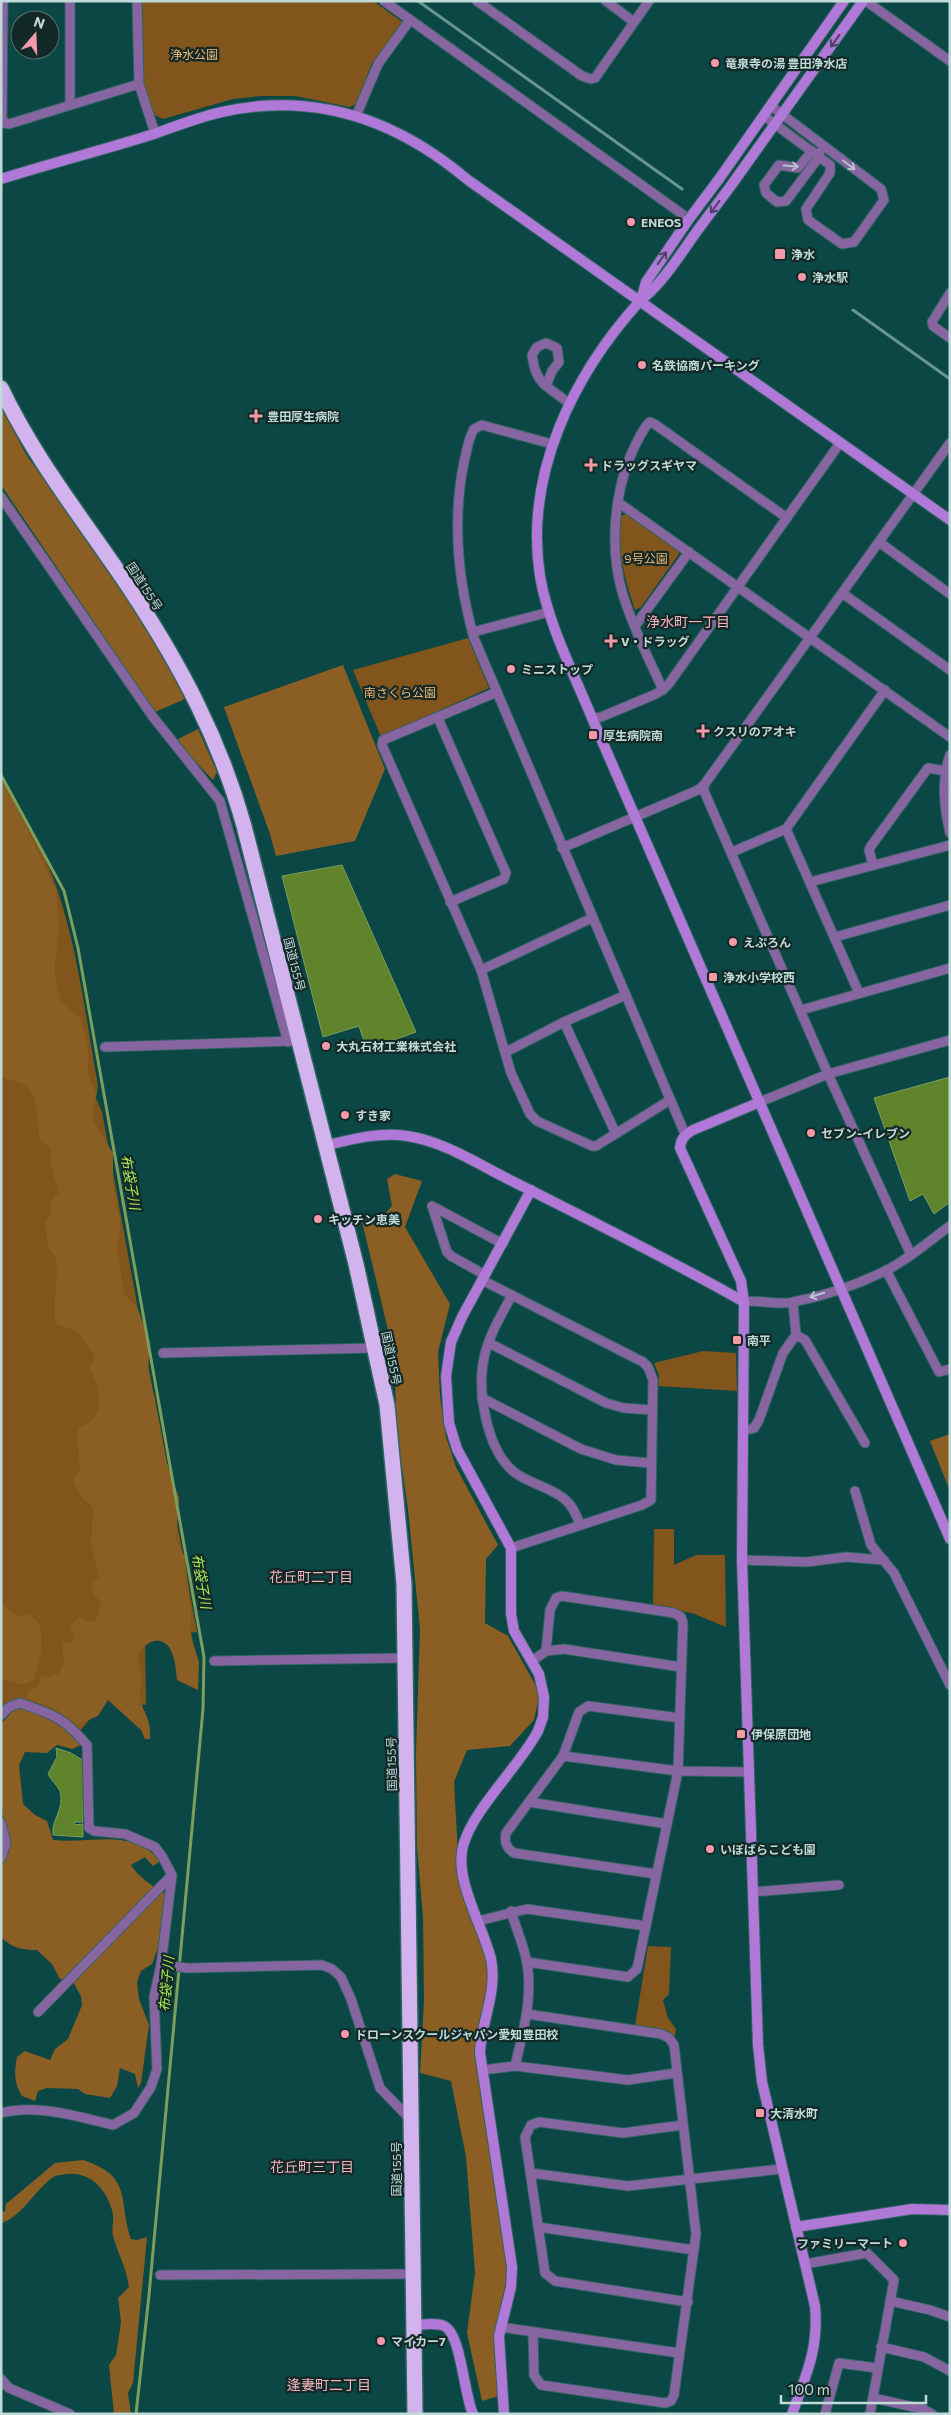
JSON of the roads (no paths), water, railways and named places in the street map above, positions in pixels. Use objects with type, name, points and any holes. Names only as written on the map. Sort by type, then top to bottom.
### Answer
[{"type":"highway","name":"国道155号","points":[[1,388],[36,454],[132,592],[168,648],[204,716],[235,792],[293,1041],[356,1264],[387,1405],[404,1584],[415,2414]]},
{"type":"street","points":[[2,1],[2,121],[8,124],[139,84]]},
{"type":"street","points":[[70,1],[70,105]]},
{"type":"street","points":[[138,1],[139,84],[155,134]]},
{"type":"street","points":[[384,1],[689,219]]},
{"type":"street","points":[[477,1],[582,76],[591,79],[594,78],[649,1]]},
{"type":"street","points":[[606,1],[634,22]]},
{"type":"street","points":[[641,300],[646,282],[844,1]]},
{"type":"street","points":[[950,61],[865,1],[655,288],[641,300],[600,352],[570,404],[552,444],[545,470],[538,521],[540,578],[549,612],[592,718],[950,1539]]},
{"type":"street","points":[[356,116],[378,64],[410,20]]},
{"type":"street","points":[[1,179],[155,134],[222,112],[268,104],[299,104],[356,116],[410,139],[641,300],[950,520]]},
{"type":"street","points":[[764,116],[830,165],[830,173],[806,209],[808,220],[842,244],[854,242],[884,200],[881,189],[771,106]]},
{"type":"street","points":[[816,154],[798,168],[779,165],[764,186],[766,193],[777,202],[786,201],[816,154],[822,144]]},
{"type":"street","points":[[950,293],[932,322],[933,326],[950,338]]},
{"type":"street","points":[[546,386],[570,404]]},
{"type":"street","points":[[663,690],[624,596],[616,555],[622,482],[639,436],[650,422],[788,518]]},
{"type":"street","points":[[552,444],[482,425],[474,429],[471,434],[461,477],[457,535],[462,586],[472,632],[562,848],[685,1134]]},
{"type":"street","points":[[592,718],[602,717],[663,690],[840,443]]},
{"type":"street","points":[[562,848],[698,790],[704,785],[950,443]]},
{"type":"street","points":[[1,497],[153,717],[220,801],[293,1041],[105,1048]]},
{"type":"street","points":[[619,503],[950,737]]},
{"type":"street","points":[[879,542],[950,594]]},
{"type":"street","points":[[635,626],[688,552]]},
{"type":"street","points":[[842,593],[950,670]]},
{"type":"street","points":[[472,632],[549,612]]},
{"type":"street","points":[[732,852],[786,829],[885,690]]},
{"type":"street","points":[[497,692],[383,740],[382,745],[481,970],[514,1080],[530,1114],[537,1121],[592,1146],[616,1134],[670,1100]]},
{"type":"street","points":[[438,718],[506,873],[504,879],[450,902]]},
{"type":"street","points":[[950,755],[946,771],[944,806],[950,833]]},
{"type":"street","points":[[873,865],[869,850],[871,846],[928,768],[946,771]]},
{"type":"street","points":[[704,785],[704,791],[828,1074],[910,1255]]},
{"type":"street","points":[[786,829],[859,993]]},
{"type":"street","points":[[810,882],[950,845]]},
{"type":"street","points":[[835,937],[950,905]]},
{"type":"street","points":[[481,970],[592,918]]},
{"type":"street","points":[[801,1010],[950,968]]},
{"type":"street","points":[[506,1052],[564,1022],[626,995]]},
{"type":"street","points":[[564,1022],[616,1134]]},
{"type":"street","points":[[792,2414],[814,2351],[817,2330],[816,2306],[781,2169],[762,2082],[759,2054],[742,1560],[741,1486],[744,1431],[744,1302],[741,1281],[680,1148],[681,1140],[685,1134],[828,1074],[950,1040]]},
{"type":"street","points":[[324,1146],[368,1136],[408,1136],[448,1149],[531,1190],[744,1302],[758,1300],[793,1302],[841,1288],[886,1270],[950,1226]]},
{"type":"street","points":[[504,2414],[500,2327],[511,2287],[512,2267],[480,2042],[492,1976],[490,1957],[463,1878],[461,1857],[470,1827],[529,1746],[543,1717],[544,1697],[539,1674],[514,1631],[511,1614],[511,1548],[463,1462],[449,1423],[446,1376],[451,1342],[462,1317],[531,1190]]},
{"type":"street","points":[[503,1244],[432,1206],[451,1256],[512,1295],[643,1362],[648,1367],[653,1380],[650,1463],[651,1500],[642,1505],[511,1548]]},
{"type":"street","points":[[886,1270],[939,1372],[950,1369]]},
{"type":"street","points":[[512,1295],[484,1355],[482,1398],[492,1441],[501,1457],[515,1472],[567,1501],[580,1525]]},
{"type":"street","points":[[744,1431],[754,1428],[759,1420],[784,1353],[796,1334],[793,1302]]},
{"type":"street","points":[[796,1334],[805,1340],[865,1442]]},
{"type":"street","points":[[489,1343],[606,1402],[624,1408],[652,1410]]},
{"type":"street","points":[[163,1353],[375,1348]]},
{"type":"street","points":[[482,1398],[581,1449],[616,1460],[650,1463]]},
{"type":"street","points":[[854,1490],[871,1545],[894,1573],[950,1685]]},
{"type":"street","points":[[742,1560],[807,1562],[846,1557],[884,1560]]},
{"type":"street","points":[[527,1962],[628,1976],[637,1969],[678,1771],[683,1623],[681,1617],[674,1613],[562,1596],[556,1598],[550,1610],[546,1650]]},
{"type":"street","points":[[532,1661],[546,1650],[564,1649],[681,1667]]},
{"type":"street","points":[[214,1660],[405,1658]]},
{"type":"street","points":[[1,1715],[9,1707],[20,1703],[57,1716],[71,1727],[87,1745],[89,1828],[94,1832],[125,1834],[155,1847],[172,1875],[164,1965],[154,1997],[158,2069],[151,2087],[134,2114],[113,2125],[63,2113],[20,2108],[1,2113]]},
{"type":"street","points":[[656,1874],[514,1853],[505,1843],[506,1833],[563,1756],[579,1712],[588,1706],[680,1718]]},
{"type":"street","points":[[563,1756],[678,1771],[748,1772]]},
{"type":"street","points":[[529,1802],[668,1824]]},
{"type":"street","points":[[1,1823],[6,1843],[1,1858]]},
{"type":"street","points":[[38,2012],[172,1875]]},
{"type":"street","points":[[753,1892],[839,1884]]},
{"type":"street","points":[[478,1921],[527,1909],[646,1926]]},
{"type":"street","points":[[510,1912],[527,1962],[528,1990],[527,2014],[515,2066]]},
{"type":"street","points":[[164,1965],[188,1968],[322,1965],[332,1969],[341,1977],[351,1999],[380,2088],[410,2119]]},
{"type":"street","points":[[527,2014],[661,2034],[669,2038],[674,2045],[696,2226],[688,2302],[674,2395],[671,2401],[665,2403],[541,2385],[535,2378],[533,2332]]},
{"type":"street","points":[[483,2070],[515,2066],[628,2080],[676,2073]]},
{"type":"street","points":[[683,2126],[623,2133],[534,2122],[527,2130],[525,2137],[545,2273],[552,2280],[688,2302]]},
{"type":"street","points":[[531,2173],[615,2185],[732,2176],[781,2169]]},
{"type":"street","points":[[796,2228],[912,2209],[950,2210]]},
{"type":"street","points":[[538,2227],[694,2250]]},
{"type":"street","points":[[805,2264],[866,2254],[892,2276],[894,2280],[870,2414]]},
{"type":"street","points":[[160,2275],[412,2274]]},
{"type":"street","points":[[890,2301],[930,2310],[950,2317]]},
{"type":"street","points":[[413,2325],[438,2324],[446,2326],[455,2337],[472,2414]]},
{"type":"street","points":[[500,2327],[679,2353]]},
{"type":"street","points":[[882,2347],[924,2357],[950,2372]]},
{"type":"street","points":[[825,2414],[839,2363],[877,2368]]},
{"type":"street","points":[[1,2379],[9,2388],[70,2414]]},
{"type":"street","points":[[873,2398],[923,2409],[932,2414]]},
{"type":"waterway","name":"布袋子川","points":[[1,775],[64,891],[78,948],[204,1657],[203,1709],[149,2295],[136,2414]]},
{"type":"railway","points":[[418,1],[682,189]]},
{"type":"railway","points":[[853,310],[950,379]]},
{"type":"place","name":"竜泉寺の湯 豊田浄水店","points":[[715,63]]},
{"type":"place","name":"ENEOS","points":[[631,222]]},
{"type":"place","name":"浄水","points":[[780,254]]},
{"type":"place","name":"浄水駅","points":[[802,277]]},
{"type":"place","name":"名鉄協商パーキング","points":[[642,365]]},
{"type":"place","name":"豊田厚生病院","points":[[256,416]]},
{"type":"place","name":"ドラッグスギヤマ","points":[[591,465]]},
{"type":"place","name":"V・ドラッグ","points":[[611,641]]},
{"type":"place","name":"ミニストップ","points":[[511,669]]},
{"type":"place","name":"クスリのアオキ","points":[[703,731]]},
{"type":"place","name":"厚生病院南","points":[[593,735]]},
{"type":"place","name":"えぷろん","points":[[733,942]]},
{"type":"place","name":"浄水小学校西","points":[[713,977]]},
{"type":"place","name":"大丸石材工業株式会社","points":[[326,1046]]},
{"type":"place","name":"すき家","points":[[345,1115]]},
{"type":"place","name":"セブン-イレブン","points":[[811,1133]]},
{"type":"place","name":"キッチン恵美","points":[[318,1219]]},
{"type":"place","name":"南平","points":[[737,1340]]},
{"type":"place","name":"伊保原団地","points":[[741,1734]]},
{"type":"place","name":"いぼばらこども園","points":[[710,1849]]},
{"type":"place","name":"ドローンスクールジャパン愛知豊田校","points":[[345,2034]]},
{"type":"place","name":"大清水町","points":[[760,2113]]},
{"type":"place","name":"ファミリーマート","points":[[903,2243]]},
{"type":"place","name":"マイカー7","points":[[381,2341]]},
{"type":"district","name":"浄水町一丁目","points":[[688,621]]},
{"type":"district","name":"花丘町二丁目","points":[[311,1576]]},
{"type":"district","name":"花丘町三丁目","points":[[312,2166]]},
{"type":"district","name":"逢妻町二丁目","points":[[329,2384]]},
{"type":"park label","name":"浄水公園","points":[[194,54]]},
{"type":"park label","name":"9号公園","points":[[646,558]]},
{"type":"park label","name":"南さくら公園","points":[[400,692]]}]
